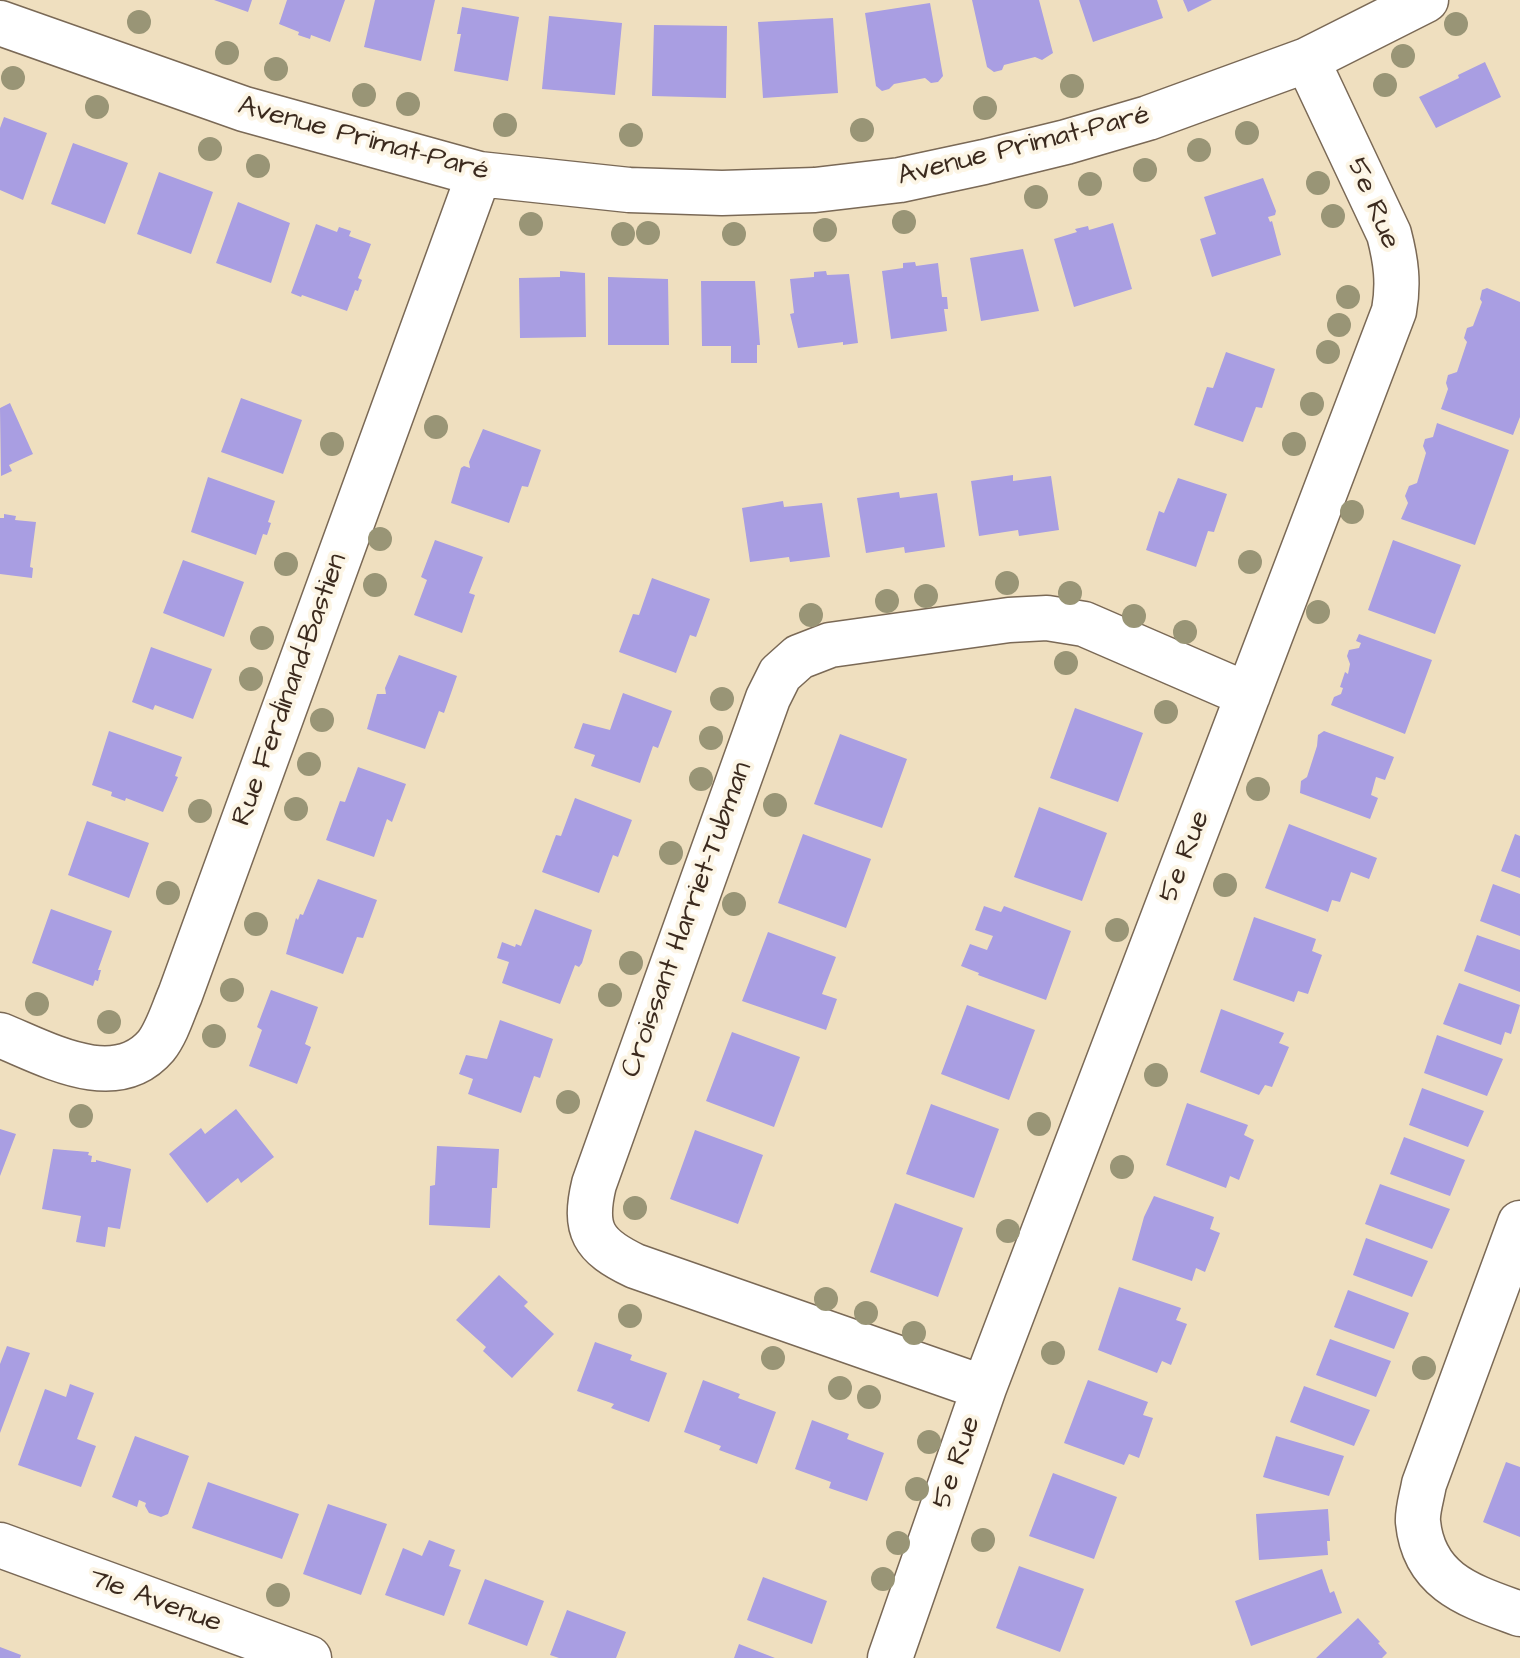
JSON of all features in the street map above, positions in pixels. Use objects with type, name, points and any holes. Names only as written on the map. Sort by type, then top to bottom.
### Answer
[{"type":"street","name":"Avenue Primat-Paré","points":[[10,16],[244,109],[479,174],[629,190],[722,193],[815,190],[900,180],[984,162],[1148,118],[1307,60],[1426,0]]},
{"type":"street","name":"5e Rue","points":[[890,1658],[984,1388],[1394,311],[1398,286],[1389,234],[1307,60]]},
{"type":"street","name":"Rue Ferdinand-Bastien","points":[[0,1035],[62,1060],[100,1069],[122,1067],[156,1046],[180,995],[479,174]]},
{"type":"street","name":"Croissant Harriet-Tubman","points":[[984,1388],[635,1266],[609,1254],[592,1234],[588,1209],[594,1184],[768,698],[780,674],[799,657],[830,645],[1009,620],[1047,618],[1084,624],[1248,695]]},
{"type":"street","points":[[1520,1223],[1424,1484],[1417,1521],[1427,1553],[1445,1581],[1520,1614]]},
{"type":"street","name":"71e Avenue","points":[[0,1545],[309,1658]]},
{"type":"building","points":[[214,0],[252,0],[248,12]]},
{"type":"building","points":[[287,0],[345,0],[330,42],[311,35],[310,39],[298,35],[299,32],[279,24]]},
{"type":"building","points":[[375,0],[435,0],[421,61],[364,47]]},
{"type":"building","points":[[972,0],[1039,0],[1053,53],[1042,60],[1035,57],[1004,65],[1002,70],[994,72],[987,67]]},
{"type":"building","points":[[1079,0],[1157,0],[1163,18],[1093,42]]},
{"type":"building","points":[[1183,0],[1212,0],[1188,12]]},
{"type":"building","points":[[930,3],[943,76],[938,82],[931,83],[925,78],[894,84],[882,91],[876,86],[865,13]]},
{"type":"building","points":[[462,7],[519,17],[508,81],[454,71]]},
{"type":"building","points":[[549,16],[622,23],[615,95],[542,89]]},
{"type":"building","points":[[833,18],[838,93],[763,98],[758,22]]},
{"type":"building","points":[[654,25],[727,26],[726,98],[652,96]]},
{"type":"building","points":[[1485,62],[1501,97],[1436,128],[1419,97]]},
{"type":"building","points":[[4,117],[47,133],[23,200],[0,190],[0,128]]},
{"type":"building","points":[[73,143],[128,163],[105,224],[51,204]]},
{"type":"building","points":[[159,172],[213,192],[191,254],[137,234]]},
{"type":"building","points":[[1263,178],[1276,211],[1275,215],[1268,217],[1272,221],[1281,255],[1212,277],[1200,239],[1216,234],[1204,197]]},
{"type":"building","points":[[238,202],[290,223],[271,283],[216,263]]},
{"type":"building","points":[[1113,223],[1132,289],[1074,307],[1054,239],[1077,232],[1075,229],[1088,226],[1089,230]]},
{"type":"building","points":[[316,224],[337,232],[339,227],[351,231],[349,236],[371,244],[358,278],[362,280],[347,311],[291,293]]},
{"type":"building","points":[[1023,249],[1039,311],[981,321],[970,258]]},
{"type":"building","points":[[915,262],[916,266],[938,263],[942,297],[947,297],[948,309],[944,309],[947,331],[891,339],[882,271],[903,268],[903,263]]},
{"type":"building","points":[[560,271],[585,273],[586,337],[520,338],[519,278],[560,277]]},
{"type":"building","points":[[826,271],[827,275],[849,274],[858,343],[798,348],[790,314],[794,313],[790,279],[814,277],[814,272]]},
{"type":"building","points":[[608,277],[668,279],[669,345],[608,345]]},
{"type":"building","points":[[701,281],[755,281],[760,345],[757,345],[757,363],[731,363],[731,346],[702,346]]},
{"type":"building","points":[[1487,288],[1520,302],[1520,417],[1513,435],[1441,409],[1448,389],[1448,375],[1457,372],[1467,342],[1464,338],[1467,328],[1473,326],[1482,302],[1482,290]]},
{"type":"building","points":[[1226,352],[1275,369],[1262,408],[1256,407],[1243,442],[1194,425],[1207,387],[1213,388]]},
{"type":"building","points":[[241,398],[302,420],[283,474],[221,452]]},
{"type":"building","points":[[10,403],[33,454],[9,465],[12,471],[1,476],[0,408]]},
{"type":"building","points":[[1437,423],[1509,450],[1475,545],[1401,519],[1408,503],[1405,496],[1409,486],[1417,483],[1426,453],[1423,446],[1425,439],[1433,437]]},
{"type":"building","points":[[483,429],[541,450],[528,487],[522,486],[509,523],[451,503],[461,468],[470,468],[469,462]]},
{"type":"building","points":[[1013,475],[1013,481],[1051,476],[1059,530],[1019,536],[1018,530],[979,536],[971,481]]},
{"type":"building","points":[[208,477],[275,501],[267,535],[263,534],[256,555],[191,532]]},
{"type":"building","points":[[1178,478],[1227,494],[1214,532],[1208,531],[1196,567],[1146,550],[1159,511],[1164,513]]},
{"type":"building","points":[[899,492],[900,498],[937,493],[945,547],[905,553],[904,547],[866,553],[857,498]]},
{"type":"building","points":[[783,501],[784,507],[822,503],[830,557],[790,562],[789,557],[750,562],[742,508]]},
{"type":"building","points":[[4,514],[16,516],[15,520],[36,522],[30,567],[33,568],[32,578],[0,574],[0,518],[4,518]]},
{"type":"building","points":[[435,540],[483,557],[469,593],[475,595],[462,633],[414,615],[427,580],[421,577]]},
{"type":"building","points":[[1393,540],[1461,565],[1435,634],[1368,610]]},
{"type":"building","points":[[183,560],[244,582],[224,637],[163,613]]},
{"type":"building","points":[[652,578],[710,599],[696,637],[690,635],[676,673],[619,652],[633,614],[639,615]]},
{"type":"building","points":[[1359,634],[1432,660],[1405,734],[1331,705],[1334,697],[1341,694],[1343,688],[1340,687],[1350,664],[1347,656],[1349,650],[1359,648],[1361,643],[1356,641]]},
{"type":"building","points":[[151,647],[212,669],[193,719],[155,705],[153,710],[132,702]]},
{"type":"building","points":[[399,655],[457,676],[444,713],[439,711],[425,749],[367,729],[377,694],[386,694],[385,688]]},
{"type":"building","points":[[623,693],[672,711],[658,748],[653,746],[640,783],[591,766],[595,755],[574,748],[583,723],[610,730]]},
{"type":"building","points":[[1075,708],[1143,733],[1118,802],[1050,778]]},
{"type":"building","points":[[109,731],[182,757],[175,776],[178,777],[163,812],[126,798],[125,801],[111,796],[112,792],[92,785]]},
{"type":"building","points":[[1324,731],[1394,757],[1385,780],[1376,777],[1371,795],[1378,798],[1370,819],[1300,793],[1301,781],[1307,777],[1318,735]]},
{"type":"building","points":[[840,734],[907,759],[882,828],[814,804]]},
{"type":"building","points":[[358,767],[406,784],[392,822],[387,819],[374,857],[326,840],[340,801],[345,802]]},
{"type":"building","points":[[575,798],[632,820],[618,857],[613,855],[599,893],[542,872],[556,835],[561,836]]},
{"type":"building","points":[[1039,807],[1107,833],[1082,901],[1014,877]]},
{"type":"building","points":[[87,821],[149,843],[129,898],[68,875]]},
{"type":"building","points":[[1289,824],[1377,858],[1369,879],[1351,872],[1340,902],[1332,900],[1328,912],[1265,888]]},
{"type":"building","points":[[803,834],[871,859],[846,928],[778,903]]},
{"type":"building","points":[[1515,834],[1520,836],[1520,878],[1501,871]]},
{"type":"building","points":[[318,879],[377,900],[363,938],[357,937],[343,974],[286,954],[296,918],[298,920],[300,914],[303,915]]},
{"type":"building","points":[[1493,884],[1520,894],[1520,936],[1480,921]]},
{"type":"building","points":[[984,906],[1001,912],[1004,906],[1071,931],[1046,1000],[961,966],[970,944],[987,950],[993,936],[975,930]]},
{"type":"building","points":[[51,909],[112,931],[98,970],[101,970],[98,981],[95,980],[93,986],[32,963]]},
{"type":"building","points":[[535,909],[592,930],[582,963],[579,967],[575,965],[560,1004],[502,983],[509,962],[497,958],[502,942],[521,946]]},
{"type":"building","points":[[1254,917],[1316,939],[1312,951],[1322,955],[1308,994],[1298,991],[1294,1002],[1233,980]]},
{"type":"building","points":[[768,932],[836,957],[822,994],[837,999],[826,1030],[742,1001]]},
{"type":"building","points":[[1477,935],[1520,950],[1520,992],[1464,971]]},
{"type":"building","points":[[1459,983],[1520,1005],[1511,1034],[1505,1032],[1501,1045],[1443,1024]]},
{"type":"building","points":[[271,990],[318,1007],[305,1044],[311,1047],[297,1084],[249,1066],[262,1030],[257,1027]]},
{"type":"building","points":[[967,1005],[1035,1030],[1009,1100],[941,1074]]},
{"type":"building","points":[[1221,1009],[1284,1033],[1279,1043],[1289,1047],[1272,1087],[1265,1085],[1259,1095],[1200,1072]]},
{"type":"building","points":[[500,1020],[553,1039],[540,1078],[534,1076],[521,1113],[468,1094],[473,1079],[459,1074],[466,1055],[487,1059]]},
{"type":"building","points":[[732,1032],[800,1057],[774,1127],[706,1101]]},
{"type":"building","points":[[1437,1035],[1503,1059],[1487,1096],[1424,1073]]},
{"type":"building","points":[[1422,1088],[1484,1111],[1468,1147],[1409,1125]]},
{"type":"building","points":[[1187,1103],[1248,1125],[1244,1135],[1254,1140],[1239,1180],[1230,1176],[1226,1188],[1166,1165]]},
{"type":"building","points":[[931,1104],[999,1129],[974,1198],[906,1174]]},
{"type":"building","points":[[236,1109],[274,1157],[241,1183],[238,1178],[207,1203],[169,1154],[201,1128],[205,1134]]},
{"type":"building","points":[[0,1129],[16,1134],[0,1176]]},
{"type":"building","points":[[695,1130],[763,1155],[738,1224],[670,1199]]},
{"type":"building","points":[[1404,1137],[1465,1160],[1450,1196],[1390,1174]]},
{"type":"building","points":[[437,1146],[499,1149],[497,1188],[492,1188],[490,1228],[429,1225],[430,1186],[435,1185]]},
{"type":"building","points":[[53,1149],[89,1152],[91,1162],[96,1160],[131,1169],[120,1229],[108,1227],[105,1247],[76,1242],[81,1216],[42,1209]]},
{"type":"building","points":[[1380,1184],[1450,1209],[1432,1249],[1365,1224]]},
{"type":"building","points":[[1154,1196],[1214,1217],[1210,1229],[1220,1233],[1205,1272],[1196,1268],[1192,1281],[1132,1260],[1144,1217]]},
{"type":"building","points":[[895,1203],[963,1228],[938,1297],[870,1272]]},
{"type":"building","points":[[1366,1238],[1428,1261],[1412,1297],[1353,1275]]},
{"type":"building","points":[[499,1275],[528,1302],[524,1306],[554,1334],[512,1378],[483,1351],[486,1347],[456,1320]]},
{"type":"building","points":[[1119,1287],[1181,1308],[1176,1320],[1187,1324],[1171,1365],[1162,1361],[1157,1373],[1098,1350]]},
{"type":"building","points":[[1348,1290],[1409,1313],[1394,1349],[1334,1327]]},
{"type":"building","points":[[1330,1339],[1391,1361],[1376,1397],[1316,1375]]},
{"type":"building","points":[[595,1342],[632,1355],[630,1360],[667,1373],[649,1422],[611,1408],[614,1404],[577,1391]]},
{"type":"building","points":[[7,1346],[30,1353],[0,1433],[0,1364]]},
{"type":"building","points":[[703,1380],[740,1394],[738,1398],[776,1412],[757,1464],[719,1450],[721,1446],[684,1432]]},
{"type":"building","points":[[1088,1380],[1148,1402],[1143,1415],[1153,1418],[1139,1458],[1129,1454],[1124,1465],[1064,1443]]},
{"type":"building","points":[[70,1384],[94,1393],[77,1439],[96,1446],[81,1487],[18,1465],[45,1389],[66,1397]]},
{"type":"building","points":[[1304,1386],[1370,1410],[1354,1446],[1290,1422]]},
{"type":"building","points":[[812,1420],[849,1434],[847,1439],[884,1453],[867,1501],[829,1488],[831,1482],[795,1469]]},
{"type":"building","points":[[135,1436],[189,1456],[168,1514],[161,1517],[149,1513],[146,1503],[139,1500],[137,1507],[112,1497]]},
{"type":"building","points":[[1276,1436],[1344,1456],[1329,1496],[1263,1477]]},
{"type":"building","points":[[1506,1462],[1520,1467],[1520,1537],[1483,1522]]},
{"type":"building","points":[[1053,1473],[1117,1497],[1094,1559],[1029,1536]]},
{"type":"building","points":[[208,1482],[299,1514],[282,1559],[192,1528]]},
{"type":"building","points":[[328,1504],[387,1524],[361,1595],[303,1574]]},
{"type":"building","points":[[1328,1509],[1328,1555],[1259,1560],[1256,1514]]},
{"type":"building","points":[[429,1540],[455,1550],[449,1566],[461,1570],[444,1616],[385,1595],[403,1548],[422,1556]]},
{"type":"building","points":[[1019,1566],[1084,1589],[1060,1652],[996,1628]]},
{"type":"building","points":[[1322,1569],[1330,1593],[1334,1591],[1342,1613],[1251,1646],[1235,1601]]},
{"type":"building","points":[[763,1577],[827,1601],[812,1644],[747,1620]]},
{"type":"building","points":[[485,1579],[544,1601],[527,1646],[468,1624]]},
{"type":"building","points":[[567,1610],[626,1632],[616,1658],[559,1658],[550,1655]]},
{"type":"building","points":[[1358,1618],[1387,1653],[1382,1658],[1316,1658]]},
{"type":"building","points":[[739,1644],[775,1658],[734,1658]]},
{"type":"building","points":[[0,1647],[21,1655],[20,1658],[0,1658]]}]
